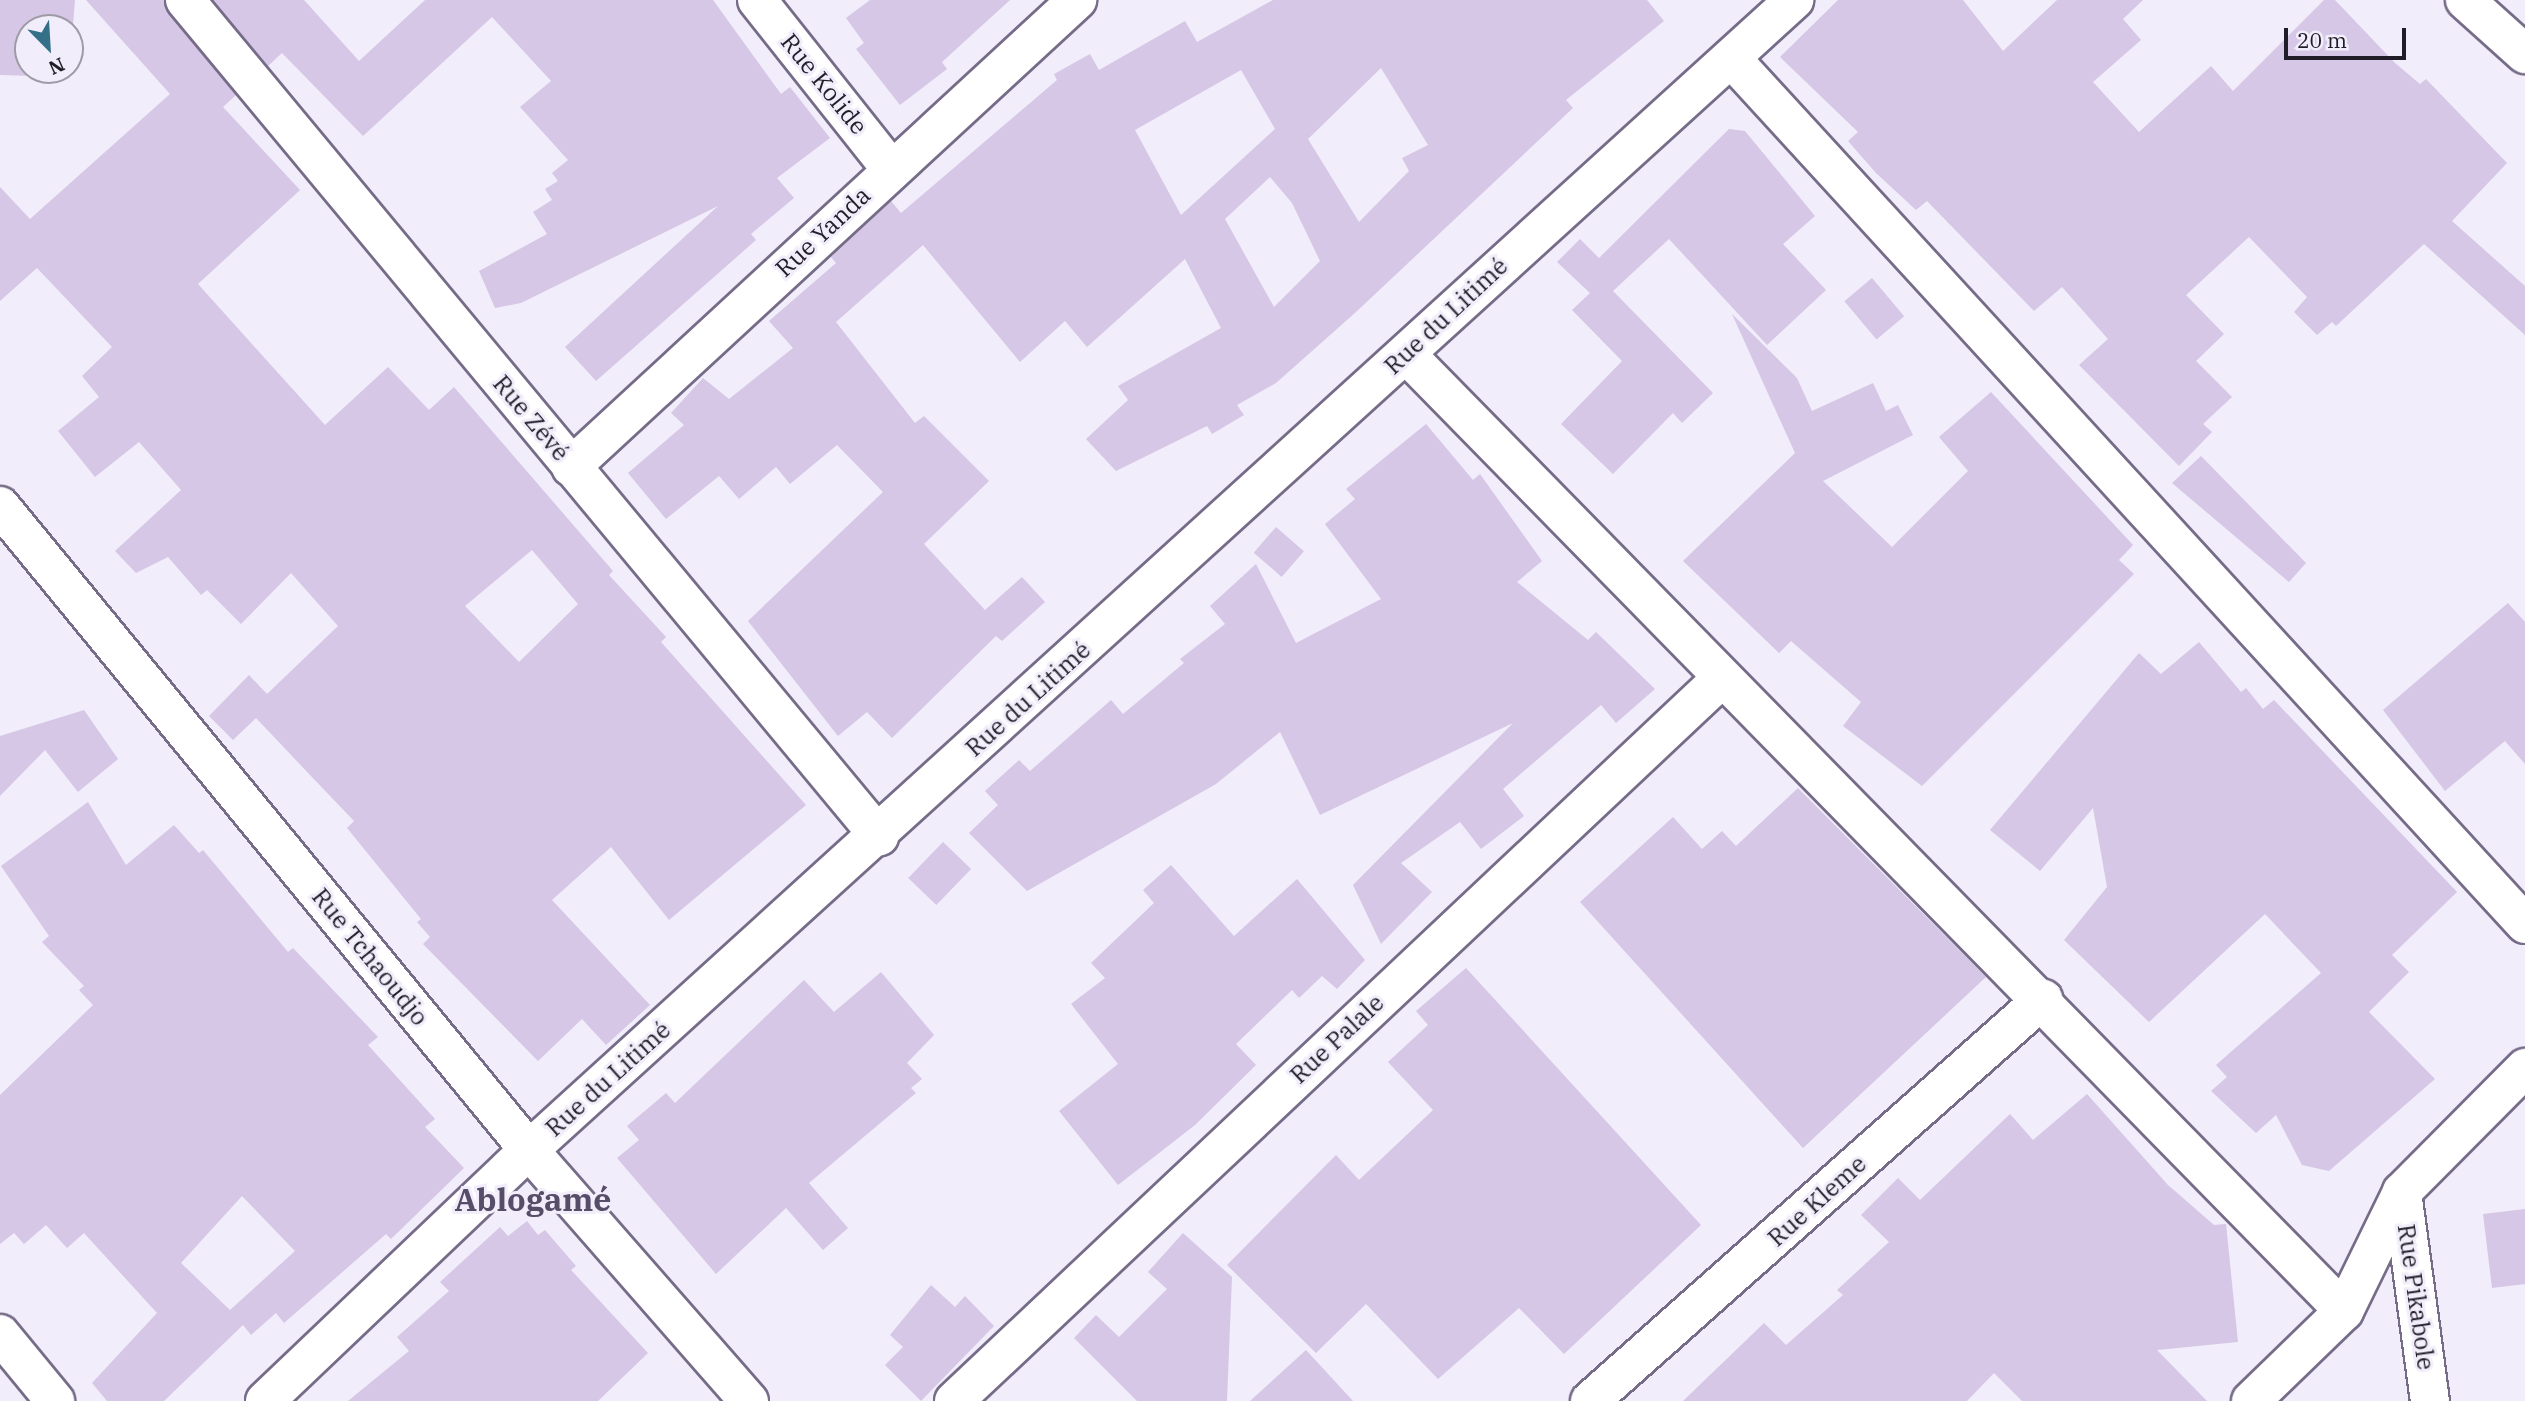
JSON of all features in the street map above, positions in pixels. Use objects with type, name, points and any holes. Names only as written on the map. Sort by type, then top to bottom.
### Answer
[{"type":"street","name":"Rue Zévé","points":[[185,0],[879,835]]},
{"type":"street","name":"Rue Kolide","points":[[757,0],[891,169]]},
{"type":"street","name":"Rue Yanda","points":[[571,467],[1077,0]]},
{"type":"street","name":"Rue du Litimé","points":[[265,1401],[529,1150],[879,835],[1794,0]]},
{"type":"street","points":[[2465,0],[2525,54]]},
{"type":"street","points":[[1731,58],[2525,924]]},
{"type":"street","points":[[1406,354],[1723,678],[2043,999],[2344,1311]]},
{"type":"street","name":"Rue Tchaoudjo","points":[[0,506],[529,1150],[749,1401]]},
{"type":"street","name":"Rue Palale","points":[[954,1401],[1723,678]]},
{"type":"street","name":"Rue Kleme","points":[[1590,1401],[2043,999]]},
{"type":"street","points":[[2251,1401],[2344,1311],[2402,1192],[2525,1069]]},
{"type":"street","name":"Rue Pikabole","points":[[2402,1192],[2430,1401]]},
{"type":"street","points":[[0,1334],[55,1401]]},
{"type":"building","points":[[0,0],[75,0],[74,14],[14,14],[14,75],[0,75]]},
{"type":"building","points":[[86,0],[164,0],[236,95],[223,107],[300,190],[198,284],[325,425],[388,367],[429,410],[454,387],[613,571],[609,575],[666,637],[661,642],[806,805],[669,920],[611,847],[552,900],[650,1005],[606,1045],[582,1019],[538,1061],[423,944],[430,937],[417,922],[421,919],[347,828],[354,821],[256,718],[233,740],[209,716],[249,675],[267,694],[338,626],[291,573],[241,624],[207,590],[201,595],[168,557],[136,573],[115,551],[181,490],[139,442],[95,477],[58,431],[99,397],[82,376],[112,347],[37,268],[0,301],[0,187],[30,219],[170,94]],"holes":[[[532,550],[578,604],[519,662],[465,606]]]},
{"type":"building","points":[[213,0],[304,0],[359,61],[425,0],[713,0],[781,94],[790,87],[830,138],[777,178],[794,198],[751,234],[756,240],[596,381],[565,347],[718,206],[521,303],[495,308],[479,271],[547,234],[533,212],[552,200],[545,189],[558,181],[552,173],[568,160],[520,107],[551,81],[492,17],[363,136],[282,53],[268,66]]},
{"type":"building","points":[[870,0],[1010,0],[942,62],[947,69],[900,105],[856,49],[864,43],[846,18]]},
{"type":"building","points":[[1273,0],[1647,0],[1664,21],[1566,100],[1573,108],[1356,312],[1276,383],[1237,405],[1244,415],[1212,434],[1207,426],[1116,471],[1086,439],[1128,400],[1118,386],[1221,328],[1185,259],[1087,347],[1065,321],[1020,362],[923,245],[836,322],[915,423],[924,416],[989,481],[924,544],[985,610],[1022,577],[1045,602],[1002,641],[996,636],[892,738],[867,712],[838,736],[748,621],[883,492],[837,445],[790,484],[776,467],[739,499],[719,476],[666,519],[628,473],[684,425],[671,413],[703,378],[729,399],[793,348],[769,321],[836,263],[831,257],[891,201],[901,213],[1057,80],[1054,74],[1090,54],[1099,70],[1185,21],[1197,42]],"holes":[[[1381,68],[1428,145],[1402,158],[1409,171],[1359,222],[1308,139]],[[1241,70],[1275,129],[1181,215],[1135,130]],[[1270,177],[1292,203],[1320,261],[1274,307],[1225,219]]]},
{"type":"building","points":[[1838,0],[1963,0],[2003,51],[2057,0],[2143,0],[2123,19],[2141,40],[2093,82],[2139,132],[2211,66],[2233,91],[2324,0],[2335,0],[2395,63],[2420,84],[2426,79],[2507,163],[2452,221],[2525,286],[2525,335],[2424,244],[2336,326],[2332,322],[2317,335],[2294,312],[2307,297],[2249,237],[2186,295],[2224,334],[2196,361],[2232,397],[2203,424],[2212,432],[2179,466],[2079,365],[2108,339],[2062,287],[2034,311],[1927,201],[1916,210],[1876,173],[1848,141],[1858,132],[1780,57]]},
{"type":"building","points":[[1729,129],[1745,131],[1815,216],[1783,244],[1826,290],[1767,345],[1669,239],[1613,291],[1713,393],[1682,423],[1673,413],[1613,474],[1561,424],[1622,361],[1572,310],[1590,293],[1557,262],[1580,239],[1599,258]]},
{"type":"building","points":[[1872,278],[1904,316],[1877,339],[1844,301]]},
{"type":"building","points":[[1732,314],[1797,378],[1812,411],[1873,383],[1886,411],[1898,405],[1913,435],[1823,481],[1892,547],[1968,471],[1939,437],[1991,392],[2133,545],[2119,560],[2134,574],[1922,786],[1843,726],[1861,702],[1791,641],[1779,653],[1683,561],[1795,453]]},
{"type":"building","points":[[1426,424],[1473,480],[1480,474],[1542,561],[1517,582],[1588,640],[1596,632],[1655,689],[1616,723],[1601,705],[1503,789],[1524,816],[1481,849],[1460,822],[1401,863],[1432,892],[1381,944],[1353,885],[1513,723],[1320,815],[1280,732],[1216,784],[1027,891],[969,833],[998,805],[985,791],[1019,760],[1030,771],[1111,700],[1123,714],[1184,663],[1180,659],[1225,624],[1210,606],[1256,564],[1296,643],[1381,599],[1325,524],[1355,499],[1346,489]]},
{"type":"building","points":[[2201,456],[2306,563],[2289,582],[2172,483]]},
{"type":"building","points":[[1276,527],[1304,551],[1282,577],[1254,553]]},
{"type":"building","points":[[2508,603],[2525,622],[2525,764],[2505,741],[2445,791],[2383,710]]},
{"type":"building","points":[[2199,642],[2241,692],[2246,688],[2263,709],[2274,700],[2457,892],[2392,955],[2409,972],[2369,1012],[2435,1079],[2329,1171],[2302,1165],[2276,1115],[2256,1133],[2211,1091],[2227,1077],[2216,1065],[2321,973],[2265,914],[2149,1022],[2064,940],[2107,887],[2093,808],[2040,871],[1990,830],[2139,653],[2161,674]]},
{"type":"building","points":[[84,710],[118,759],[78,792],[45,750],[0,796],[0,736]]},
{"type":"building","points":[[1798,788],[1986,977],[1803,1148],[1580,902],[1673,817],[1702,849],[1722,831],[1736,846]]},
{"type":"building","points":[[88,802],[126,865],[174,825],[199,853],[203,850],[288,952],[293,948],[378,1037],[368,1045],[435,1119],[425,1127],[464,1168],[391,1239],[386,1234],[284,1323],[276,1313],[251,1335],[243,1325],[164,1401],[107,1401],[92,1383],[157,1313],[84,1233],[67,1248],[46,1225],[24,1244],[14,1233],[0,1244],[0,1095],[93,1005],[79,990],[84,986],[42,942],[49,936],[1,866]],"holes":[[[242,1196],[295,1251],[230,1310],[181,1263]]]},
{"type":"building","points":[[943,842],[971,869],[936,905],[908,878]]},
{"type":"building","points":[[1171,865],[1234,936],[1297,879],[1365,960],[1337,989],[1322,976],[1299,998],[1292,990],[1236,1044],[1256,1065],[1195,1125],[1118,1185],[1059,1111],[1118,1064],[1071,1004],[1105,978],[1091,963],[1154,903],[1143,890]]},
{"type":"building","points":[[1466,968],[1701,1225],[1564,1354],[1519,1308],[1438,1379],[1366,1304],[1316,1353],[1227,1265],[1336,1155],[1359,1180],[1433,1110],[1388,1062],[1428,1025],[1416,1011]]},
{"type":"building","points":[[881,972],[934,1035],[907,1063],[922,1079],[911,1088],[916,1093],[809,1183],[848,1228],[823,1250],[786,1208],[716,1274],[617,1158],[639,1140],[627,1126],[666,1093],[675,1103],[804,980],[834,1012]]},
{"type":"building","points":[[2087,1094],[2168,1185],[2214,1225],[2226,1224],[2238,1342],[2157,1350],[2207,1401],[2022,1401],[1994,1373],[1967,1401],[1683,1401],[1764,1323],[1786,1345],[1843,1295],[1837,1290],[1889,1242],[1861,1215],[1898,1178],[1920,1200],[2010,1114],[2033,1140]]},
{"type":"building","points":[[2525,1209],[2525,1284],[2492,1288],[2483,1214]]},
{"type":"building","points":[[527,1221],[538,1235],[545,1230],[576,1266],[571,1270],[648,1353],[598,1401],[348,1401],[409,1351],[397,1337],[449,1291],[440,1282],[500,1227],[508,1236]]},
{"type":"building","points":[[1183,1233],[1232,1277],[1227,1401],[1137,1401],[1074,1338],[1096,1315],[1119,1337],[1167,1289],[1148,1272]]},
{"type":"building","points":[[931,1285],[955,1307],[965,1296],[994,1326],[921,1401],[885,1365],[903,1347],[890,1335]]},
{"type":"building","points":[[1306,1350],[1353,1401],[1250,1401]]},
{"type":"district","name":"Ablogamé","points":[[533,1199]]}]
